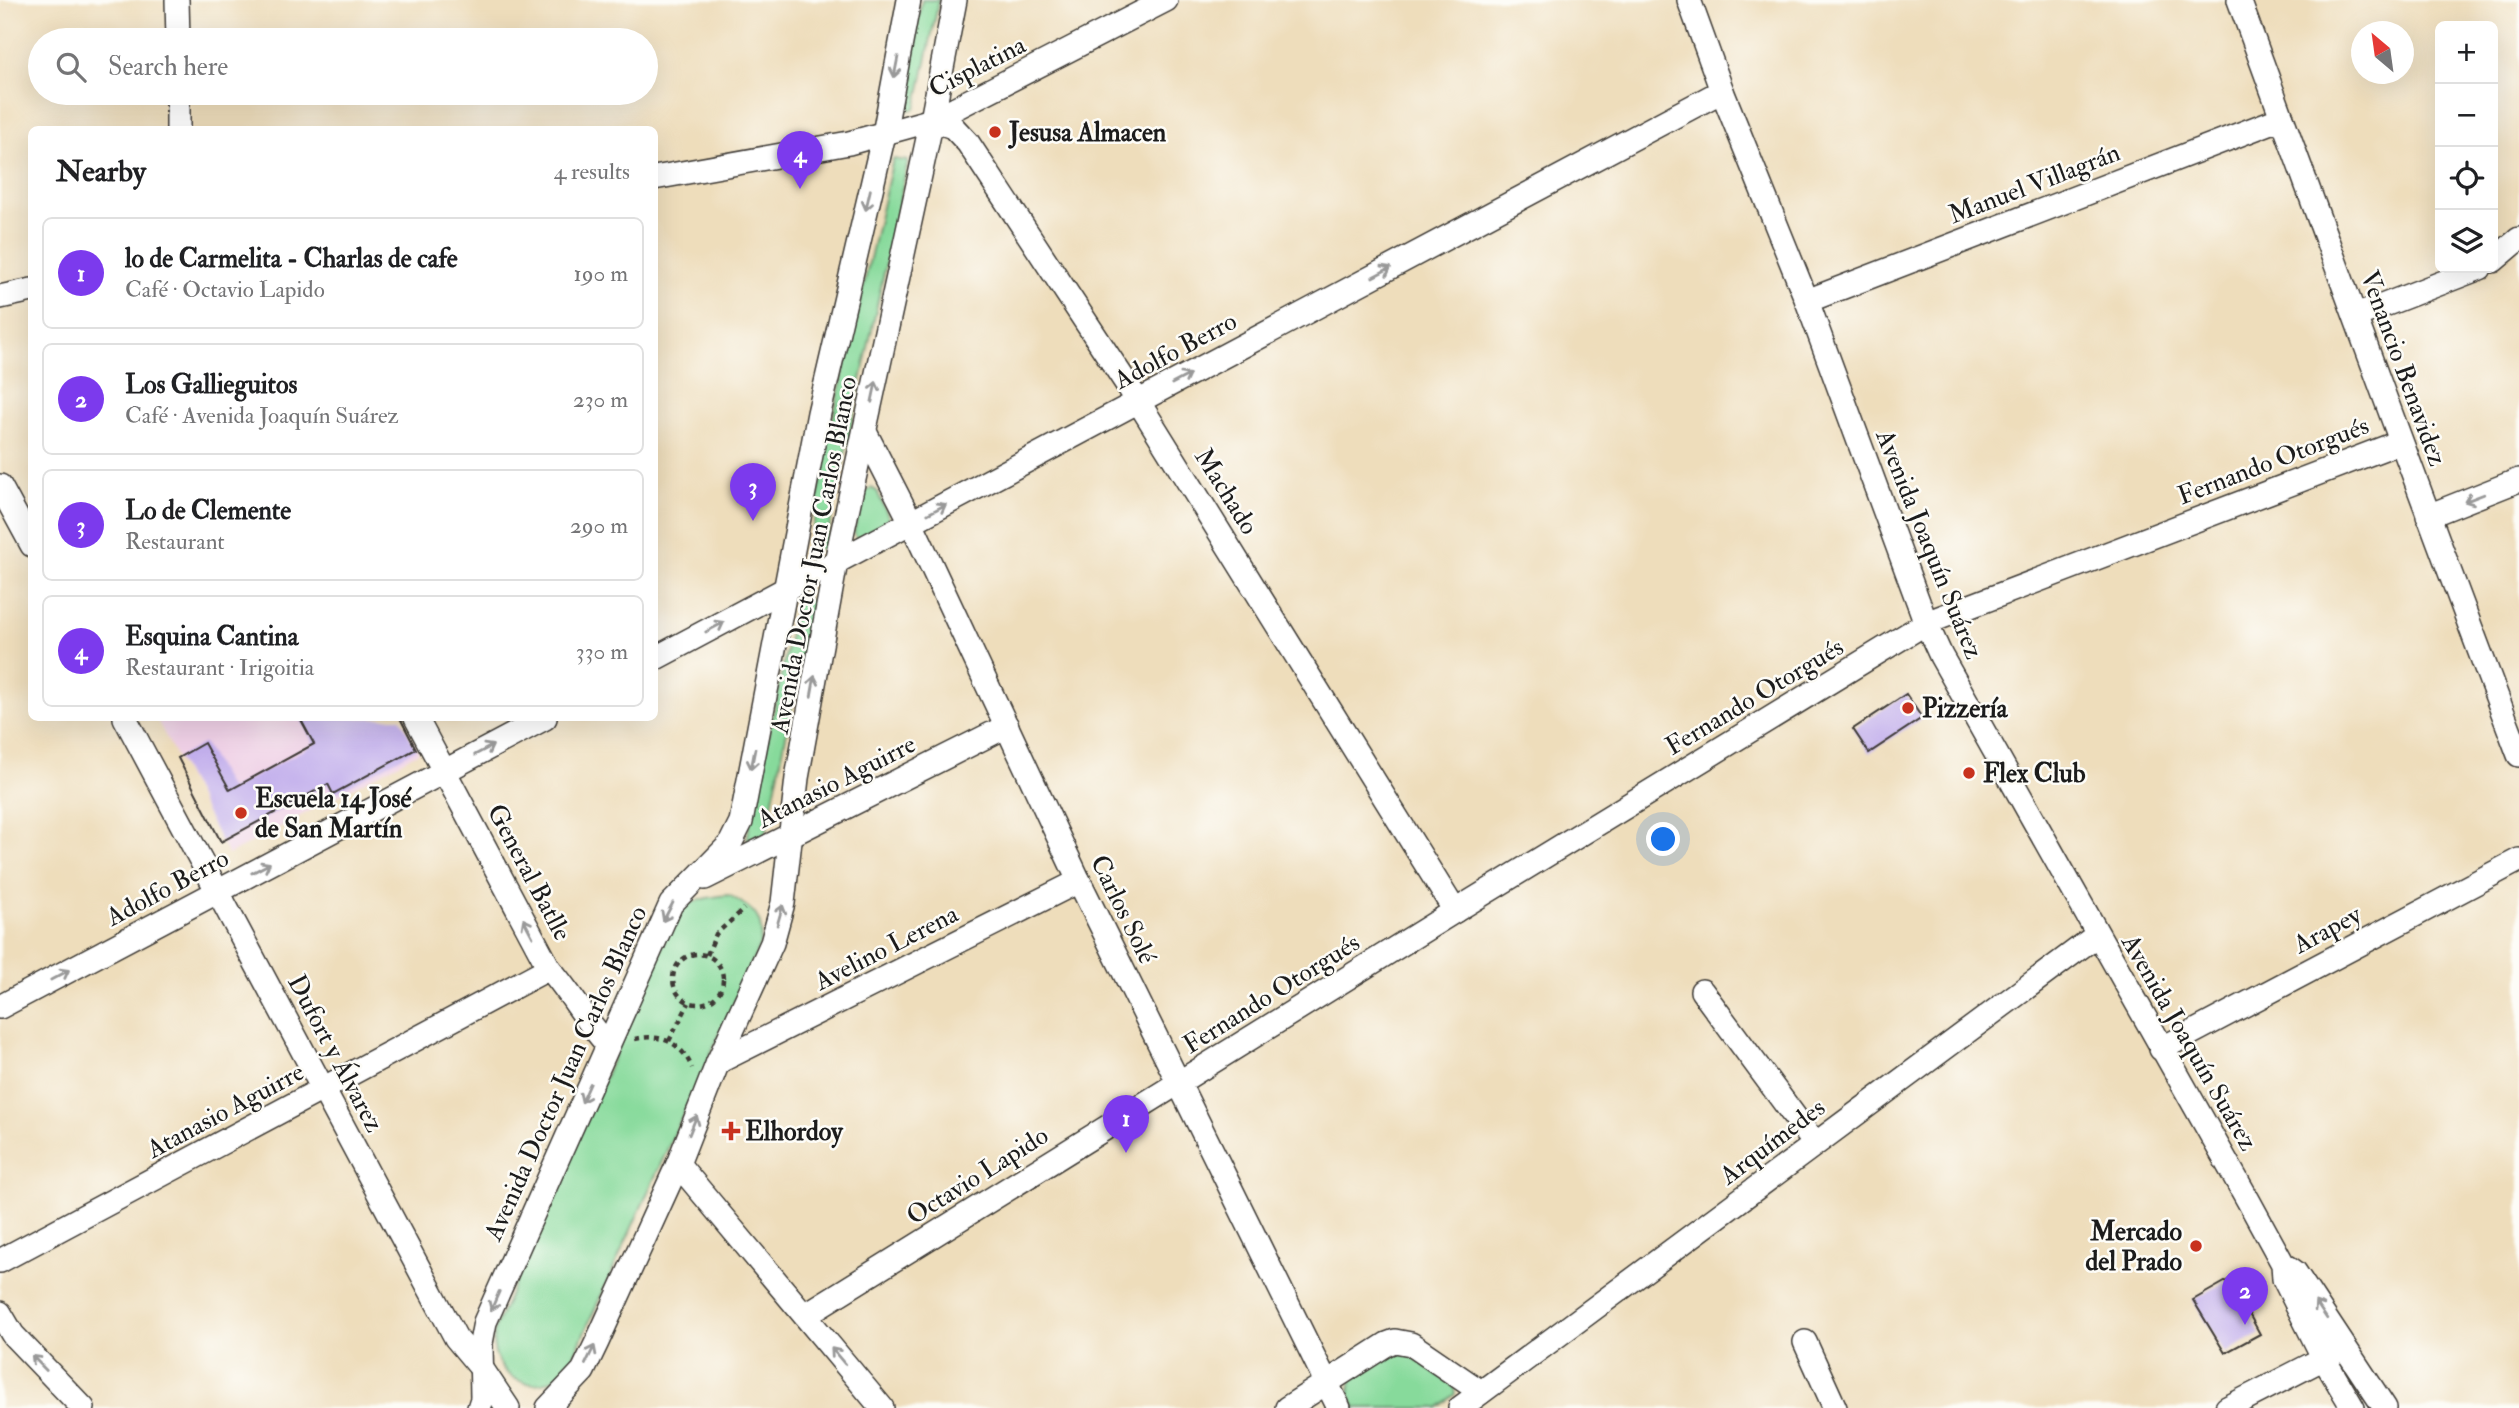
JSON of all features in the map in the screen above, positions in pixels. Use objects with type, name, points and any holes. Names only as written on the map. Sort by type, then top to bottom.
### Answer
[{"type":"street","points":[[177,0],[177,28]]},
{"type":"street","name":"Avenida Doctor Juan Carlos Blanco","points":[[479,1408],[482,1399],[481,1343],[485,1322],[607,1044],[671,904],[730,844],[741,822],[819,413],[884,134],[909,0]]},
{"type":"street","name":"Avenida Doctor Juan Carlos Blanco","points":[[548,1408],[583,1371],[678,1164],[718,1062],[772,943],[783,903],[797,778],[836,562],[932,120],[955,0]]},
{"type":"street","name":"Cisplatina","points":[[658,177],[849,143],[932,120],[1166,0]]},
{"type":"street","name":"Avenida Joaquín Suárez","points":[[1689,0],[1722,91],[1807,301],[1926,623],[1959,691],[2283,1264],[2284,1279],[2323,1359],[2353,1408]]},
{"type":"street","name":"Venancio Benavidez","points":[[2239,0],[2400,442],[2519,755]]},
{"type":"street","name":"Adolfo Berro","points":[[658,657],[1722,91]]},
{"type":"street","points":[[178,105],[178,126]]},
{"type":"street","name":"Manuel Villagrán","points":[[1807,301],[2282,118]]},
{"type":"street","name":"Machado","points":[[932,120],[953,127],[968,144],[1138,401],[1455,911]]},
{"type":"street","points":[[2498,257],[2519,239]]},
{"type":"street","points":[[2356,316],[2467,273]]},
{"type":"street","points":[[0,297],[28,291]]},
{"type":"street","name":"Carlos Solé","points":[[865,432],[911,523],[1079,881],[1339,1408]]},
{"type":"street","name":"Fernando Otorgués","points":[[1180,1082],[1926,623],[2400,442]]},
{"type":"street","points":[[2428,516],[2519,480]]},
{"type":"street","points":[[0,486],[28,538]]},
{"type":"street","name":"Dufort y Álvarez","points":[[127,721],[456,1338],[482,1369],[508,1408]]},
{"type":"street","name":"General Batlle","points":[[418,721],[550,968],[571,994],[588,1023],[607,1044]]},
{"type":"street","name":"Adolfo Berro","points":[[0,1007],[539,721]]},
{"type":"street","name":"Atanasio Aguirre","points":[[690,886],[1007,726]]},
{"type":"street","name":"Arapey","points":[[2161,1049],[2519,860]]},
{"type":"street","name":"Avelino Lerena","points":[[718,1062],[1079,881]]},
{"type":"street","name":"Arquímedes","points":[[1460,1408],[2097,935]]},
{"type":"street","name":"Atanasio Aguirre","points":[[0,1261],[550,968]]},
{"type":"street","points":[[1702,992],[1815,1144]]},
{"type":"street","name":"Octavio Lapido","points":[[805,1315],[1180,1082]]},
{"type":"street","points":[[678,1164],[882,1408]]},
{"type":"street","name":"Avenida Joaquín Suárez","points":[[2283,1264],[2295,1272],[2385,1408]]},
{"type":"street","points":[[0,1313],[13,1335],[83,1408]]},
{"type":"street","points":[[1287,1408],[1395,1341],[1411,1344],[1481,1392]]},
{"type":"street","points":[[1805,1342],[1835,1408]]},
{"type":"street","points":[[2227,1408],[2345,1347]]},
{"type":"path","points":[[707,955],[716,934],[744,909]]},
{"type":"path","points":[[693,954],[707,955],[719,964],[723,985],[710,1002],[689,1003],[677,994],[673,973],[680,961],[686,957],[693,954]]},
{"type":"path","points":[[669,1041],[689,1003]]},
{"type":"path","points":[[634,1039],[646,1036],[669,1041],[688,1059],[692,1070]]},
{"type":"shaded area","points":[[158,721],[402,721],[419,752],[228,855]]},
{"type":"green space","points":[[922,0],[939,0],[917,104],[915,109],[908,110],[901,102]]},
{"type":"green space","points":[[893,159],[908,161],[825,548],[809,550],[827,444]]},
{"type":"green space","points":[[871,488],[877,491],[889,518],[888,522],[862,540],[856,538],[854,532],[863,493]]},
{"type":"green space","points":[[807,598],[813,604],[765,839],[752,844],[747,838],[796,604]]},
{"type":"green space","points":[[729,895],[756,915],[761,928],[759,947],[572,1360],[560,1374],[546,1382],[532,1384],[518,1380],[498,1361],[494,1346],[495,1328],[676,914],[694,902]]},
{"type":"green space","points":[[1398,1352],[1406,1352],[1454,1386],[1455,1394],[1438,1408],[1356,1408],[1349,1394],[1352,1378]]},
{"type":"building","points":[[1906,694],[1922,718],[1869,753],[1853,729]]},
{"type":"building","points":[[302,721],[402,721],[416,749],[333,794],[328,784],[221,842],[178,758],[204,743],[230,790],[314,744]]},
{"type":"building","points":[[2230,1279],[2260,1334],[2225,1353],[2193,1300]]},
{"type":"place","name":"Jesusa Almacen","points":[[995,132]]},
{"type":"place","name":"Esquina Cantina","points":[[800,189]]},
{"type":"place","name":"Lo de Clemente","points":[[753,521]]},
{"type":"place","name":"Pizzería","points":[[1908,708]]},
{"type":"place","name":"Flex Club","points":[[1969,773]]},
{"type":"place","name":"Escuela 14 José de San Martín","points":[[241,813]]},
{"type":"place","name":"Elhordoy","points":[[731,1131]]},
{"type":"place","name":"lo de Carmelita - Charlas de cafe","points":[[1126,1153]]},
{"type":"place","name":"Mercado del Prado","points":[[2196,1246]]},
{"type":"place","name":"Los Gallieguitos","points":[[2245,1325]]}]
